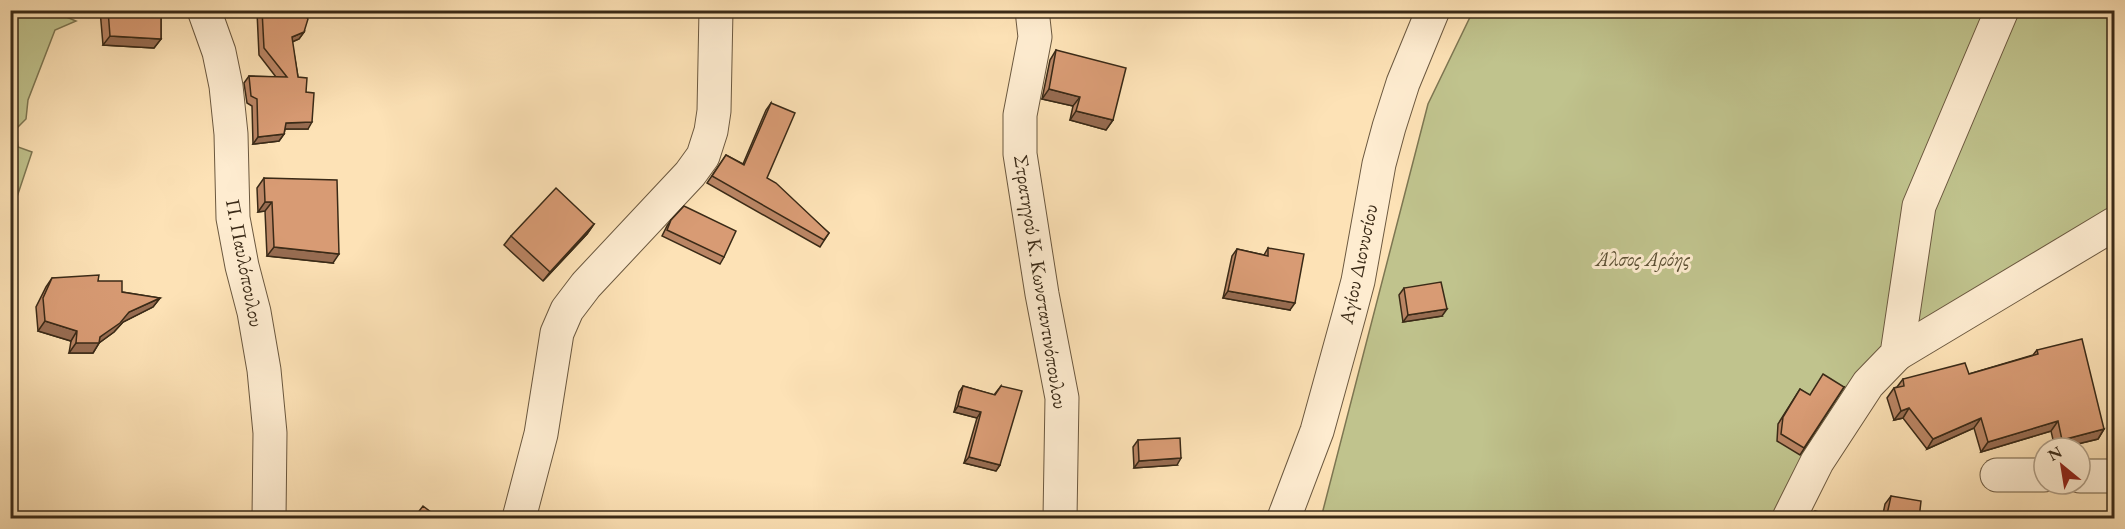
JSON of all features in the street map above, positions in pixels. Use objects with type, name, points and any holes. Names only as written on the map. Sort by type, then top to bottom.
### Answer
[{"type":"street","name":"Π. Παυλόπουλου","points":[[204,10],[219,52],[226,86],[231,134],[233,218],[264,370],[270,433],[269,519]]},
{"type":"street","points":[[519,519],[535,461],[557,333],[562,319],[586,285],[690,174],[709,143],[714,111],[716,10]]},
{"type":"street","name":"Στρατηγού Κ. Κωνσταντινόπουλου","points":[[1032,10],[1035,37],[1020,115],[1020,154],[1042,294],[1062,398],[1060,519]]},
{"type":"street","name":"Αγίου Διονυσίου","points":[[1284,519],[1317,431],[1352,304],[1379,164],[1389,127],[1407,74],[1433,10]]},
{"type":"street","points":[[1897,354],[1919,206],[2002,10]]},
{"type":"street","points":[[1789,519],[1817,462],[1868,384],[1897,354],[2115,224]]},
{"type":"street","points":[[1997,475],[2032,475]]},
{"type":"street","points":[[2092,476],[2115,476]]},
{"type":"green space","points":[[10,11],[52,11],[76,21],[55,30],[28,100],[26,119],[16,129],[18,147],[32,152],[17,197],[10,196]]},
{"type":"green space","name":"Άλσος Αρόης","points":[[1473,11],[2114,11],[2114,211],[1893,345],[1776,518],[1321,518],[1428,104]]},
{"type":"building","points":[[108,10],[161,10],[161,39],[110,36]]},
{"type":"building","points":[[262,10],[301,10],[308,19],[304,32],[292,37],[298,77],[307,78],[306,92],[314,93],[312,122],[286,123],[284,134],[258,137],[257,99],[251,96],[249,76],[287,77],[264,48]]},
{"type":"building","points":[[1056,50],[1126,68],[1113,120],[1076,111],[1080,97],[1049,89]]},
{"type":"building","points":[[771,103],[795,113],[767,178],[776,183],[829,233],[824,240],[712,176],[726,155],[744,165]]},
{"type":"building","points":[[264,178],[337,180],[339,254],[274,247],[272,202],[265,202]]},
{"type":"building","points":[[556,188],[594,224],[550,272],[511,236]]},
{"type":"building","points":[[684,206],[736,231],[724,257],[667,230],[671,220]]},
{"type":"building","points":[[1268,248],[1304,254],[1295,303],[1228,291],[1237,249],[1268,256]]},
{"type":"building","points":[[99,275],[98,281],[122,281],[122,292],[160,298],[129,312],[120,323],[100,337],[99,343],[76,343],[77,331],[45,321],[43,298],[52,278]]},
{"type":"building","points":[[1441,282],[1447,309],[1408,315],[1404,288]]},
{"type":"building","points":[[2082,339],[2104,429],[2077,436],[2061,436],[2058,421],[1988,442],[1981,418],[1933,439],[1909,408],[1901,411],[1894,388],[1904,386],[1903,379],[1965,363],[1969,374],[2038,354],[2037,350]]},
{"type":"building","points":[[1823,374],[1844,387],[1804,448],[1781,434],[1783,417],[1800,389],[1810,395]]},
{"type":"building","points":[[963,386],[995,395],[1001,386],[1022,391],[1000,465],[969,457],[981,412],[958,406]]},
{"type":"building","points":[[1180,438],[1181,458],[1139,461],[1138,440]]},
{"type":"building","points":[[1891,496],[1921,501],[1919,519],[1886,519]]},
{"type":"building","points":[[423,506],[440,519],[413,519]]},
{"type":"building","points":[[1815,511],[1846,519],[1813,519]]}]
